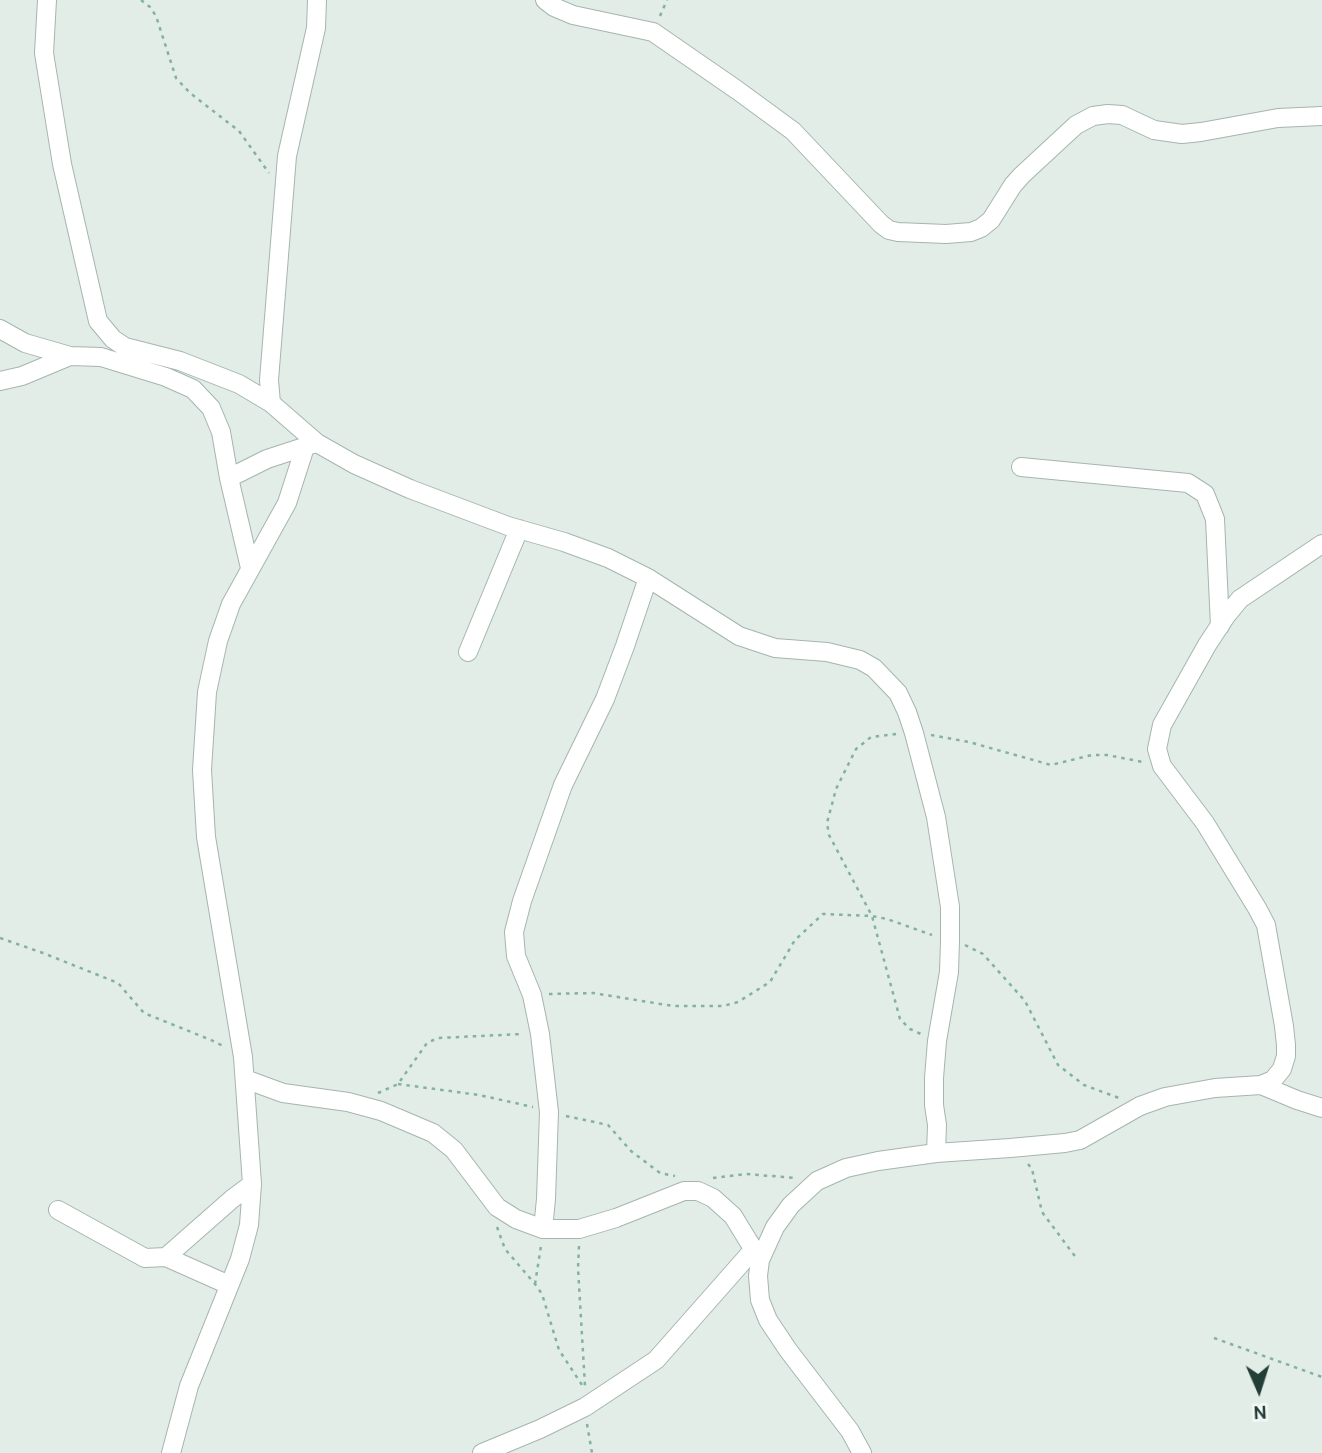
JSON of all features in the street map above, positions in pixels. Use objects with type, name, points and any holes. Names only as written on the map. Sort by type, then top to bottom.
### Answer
[{"type":"street","points":[[47,0],[44,53],[62,164],[98,321],[113,339],[125,346],[180,361],[239,384],[271,403],[311,445],[387,479],[508,526],[564,541],[608,558],[648,578],[739,636],[775,648],[827,652],[860,660],[874,668],[898,693],[914,733],[938,828],[950,907],[948,972],[937,1041],[934,1091],[936,1153]]},
{"type":"street","points":[[271,403],[268,380],[287,156],[316,28],[317,0]]},
{"type":"street","points":[[545,0],[573,15],[653,32],[793,131],[881,224],[898,232],[946,234],[971,232],[981,228],[990,220],[1022,175],[1076,125],[1093,116],[1122,116],[1154,130],[1182,134],[1278,118],[1322,116]]},
{"type":"street","points":[[0,329],[25,343],[69,356],[101,357],[166,377],[193,389],[211,408],[221,432],[250,568]]},
{"type":"street","points":[[0,381],[22,376],[69,356]]},
{"type":"street","points":[[229,478],[267,458],[311,445]]},
{"type":"street","points":[[172,1453],[189,1386],[240,1259],[249,1224],[252,1184],[243,1057],[206,837],[202,770],[207,692],[218,641],[231,604],[287,503],[311,445]]},
{"type":"street","points":[[1021,467],[1188,483],[1205,494],[1215,519],[1220,626]]},
{"type":"street","points":[[468,652],[519,530]]},
{"type":"street","points":[[482,1453],[540,1430],[585,1407],[656,1360],[757,1255],[791,1205],[817,1181],[846,1168],[878,1161],[1080,1140],[1134,1109],[1165,1097],[1273,1080],[1282,1069],[1286,1045],[1266,925],[1205,823],[1162,766],[1157,749],[1162,725],[1207,645],[1240,598],[1322,544]]},
{"type":"street","points":[[543,1229],[550,1112],[540,1034],[532,995],[516,956],[514,932],[522,901],[563,785],[605,699],[648,578]]},
{"type":"street","points":[[1283,1065],[1287,1090],[1292,1098]]},
{"type":"street","points":[[245,1079],[283,1093],[348,1102],[381,1111],[433,1133],[454,1150],[497,1207],[516,1219],[543,1229],[579,1229],[616,1218],[684,1191],[698,1191],[713,1198],[733,1216],[757,1255],[761,1300],[768,1320],[850,1431],[862,1453]]},
{"type":"street","points":[[1261,1084],[1322,1108]]},
{"type":"street","points":[[166,1257],[252,1184]]},
{"type":"street","points":[[58,1210],[145,1258],[166,1257],[229,1285]]},
{"type":"path","points":[[141,0],[156,16],[176,78],[190,93],[239,131],[283,193]]},
{"type":"path","points":[[937,1041],[911,1029],[900,1018],[872,916],[829,835],[827,823],[836,789],[856,749],[871,737],[914,733],[969,741],[1051,765],[1092,755],[1107,755],[1162,766]]},
{"type":"path","points":[[532,995],[593,993],[673,1006],[723,1006],[738,1002],[770,982],[795,940],[823,914],[872,916],[965,945],[983,954],[1025,1001],[1058,1065],[1084,1084],[1121,1099],[1134,1109]]},
{"type":"path","points":[[0,938],[118,983],[144,1013],[211,1040],[243,1057]]},
{"type":"path","points":[[398,1084],[427,1043],[438,1038],[540,1034]]},
{"type":"path","points":[[377,1093],[398,1084],[479,1095],[608,1125],[631,1151],[660,1174],[682,1177]]},
{"type":"path","points":[[1010,1148],[1032,1169],[1042,1212],[1077,1259]]},
{"type":"path","points":[[704,1180],[746,1174],[788,1176],[817,1181]]},
{"type":"path","points":[[497,1207],[495,1224],[505,1249],[542,1294],[559,1350],[585,1390],[578,1268],[579,1229]]},
{"type":"path","points":[[535,1284],[543,1229]]},
{"type":"path","points":[[1214,1338],[1322,1377]]},
{"type":"path","points":[[585,1407],[592,1453]]}]
